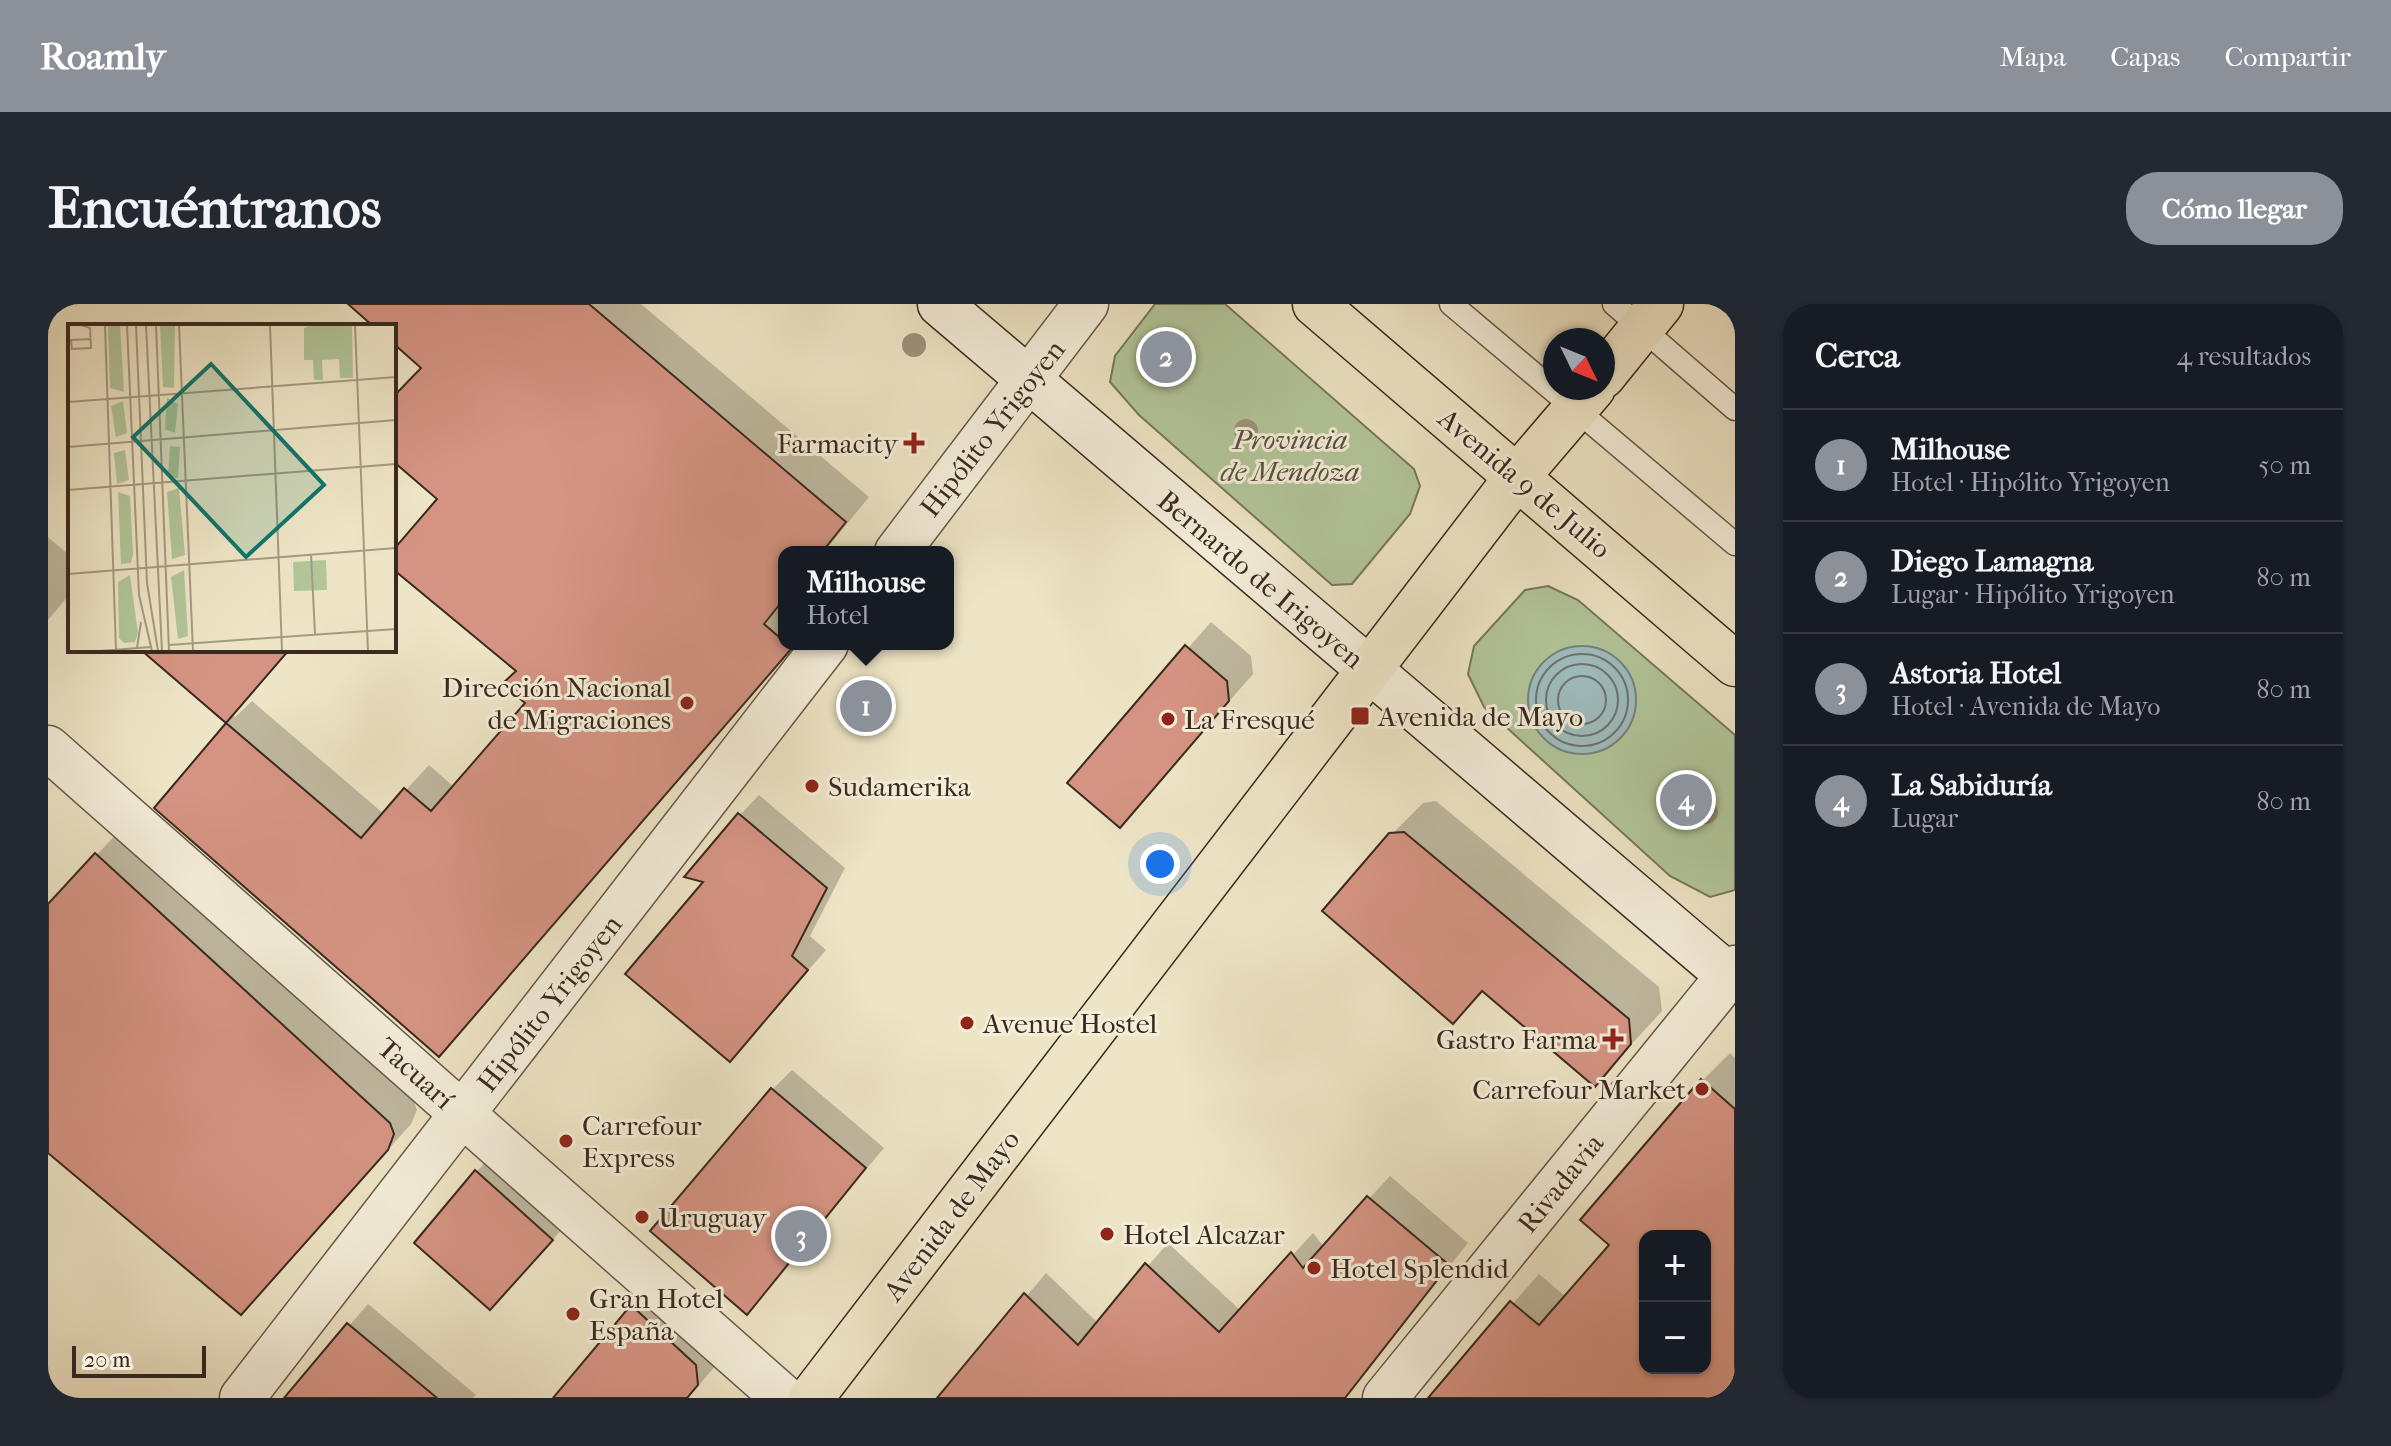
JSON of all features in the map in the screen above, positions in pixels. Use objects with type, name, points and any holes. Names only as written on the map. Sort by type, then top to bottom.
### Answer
[{"type":"main road","name":"Avenida 9 de Julio","points":[[1315,304],[1735,664]]},
{"type":"main road","points":[[1615,355],[1640,312]]},
{"type":"main road","name":"Avenida de Mayo","points":[[811,1398],[1371,672],[1517,477],[1582,400]]},
{"type":"street","name":"Bernardo de Irigoyen","points":[[940,304],[1371,672],[1733,975]]},
{"type":"street","name":"Hipólito Yrigoyen","points":[[902,546],[1086,304]]},
{"type":"street","name":"Hipólito Yrigoyen","points":[[242,1398],[821,650]]},
{"type":"street","name":"Tacuarí","points":[[48,748],[784,1398]]},
{"type":"street","name":"Rivadavia","points":[[1385,1398],[1733,975]]},
{"type":"lane","points":[[1451,304],[1543,369]]},
{"type":"lane","points":[[1640,312],[1735,409]]},
{"type":"lane","points":[[1586,400],[1735,544]]},
{"type":"green space","name":"Provincia de Mendoza","points":[[1155,304],[1225,304],[1414,469],[1420,486],[1410,514],[1352,584],[1332,585],[1139,415],[1110,382],[1115,356]]},
{"type":"green space","points":[[1548,586],[1578,600],[1735,735],[1735,890],[1710,897],[1670,876],[1484,707],[1468,674],[1474,646],[1525,590]]},
{"type":"water","points":[[1582,646],[1603,650],[1620,662],[1632,679],[1636,700],[1632,721],[1620,738],[1603,750],[1582,754],[1561,750],[1544,738],[1532,721],[1528,700],[1532,679],[1544,662],[1561,650]]},
{"type":"building","points":[[348,304],[589,304],[846,522],[827,546],[778,546],[778,606],[764,624],[778,636],[778,650],[790,650],[439,1057],[154,808],[226,723],[361,838],[404,788],[431,811],[525,703],[502,684],[516,671],[396,572],[396,547],[437,499],[396,464],[396,394],[421,368],[396,346],[396,324],[371,324]]},
{"type":"building","name":"La Fresqué","points":[[1185,645],[1227,681],[1229,701],[1120,828],[1067,783]]},
{"type":"building","points":[[143,652],[287,652],[226,723]]},
{"type":"building","points":[[738,813],[827,888],[792,956],[808,970],[730,1062],[625,974],[703,882],[684,877]]},
{"type":"building","points":[[1404,832],[1629,1019],[1631,1044],[1595,1087],[1482,991],[1453,1024],[1322,911],[1389,833]]},
{"type":"building","points":[[95,853],[390,1123],[394,1134],[388,1150],[241,1315],[48,1153],[48,904]]},
{"type":"building","points":[[1701,1079],[1735,1109],[1735,1398],[1428,1398],[1510,1301],[1539,1325],[1609,1245],[1580,1220]]},
{"type":"building","points":[[771,1088],[866,1168],[747,1315],[650,1231]]},
{"type":"building","points":[[475,1170],[553,1240],[490,1310],[414,1243]]},
{"type":"building","points":[[1367,1196],[1449,1265],[1345,1398],[937,1398],[1024,1293],[1078,1345],[1145,1263],[1219,1332],[1291,1252],[1303,1268]]},
{"type":"building","points":[[631,1305],[696,1365],[698,1385],[687,1398],[553,1398]]},
{"type":"building","points":[[347,1323],[437,1398],[284,1398]]},
{"type":"place","name":"Diego Lamagna","points":[[1166,357]]},
{"type":"place","name":"Farmacity","points":[[914,443]]},
{"type":"place","name":"Dirección Nacional de Migraciones","points":[[687,703]]},
{"type":"place","name":"Milhouse","points":[[866,706]]},
{"type":"place","name":"Avenida de Mayo","points":[[1360,716]]},
{"type":"place","name":"La Fresqué","points":[[1168,719]]},
{"type":"place","name":"Sudamerika","points":[[812,786]]},
{"type":"place","name":"La Sabiduría","points":[[1686,800]]},
{"type":"place","name":"Avenue Hostel","points":[[967,1023]]},
{"type":"place","name":"Gastro Farma","points":[[1613,1039]]},
{"type":"place","name":"Carrefour Market","points":[[1702,1089]]},
{"type":"place","name":"Carrefour Express","points":[[566,1141]]},
{"type":"place","name":"Uruguay","points":[[642,1217]]},
{"type":"place","name":"Hotel Alcazar","points":[[1107,1234]]},
{"type":"place","name":"Astoria Hotel","points":[[801,1236]]},
{"type":"place","name":"Hotel Splendid","points":[[1314,1268]]},
{"type":"place","name":"Gran Hotel España","points":[[573,1314]]}]
